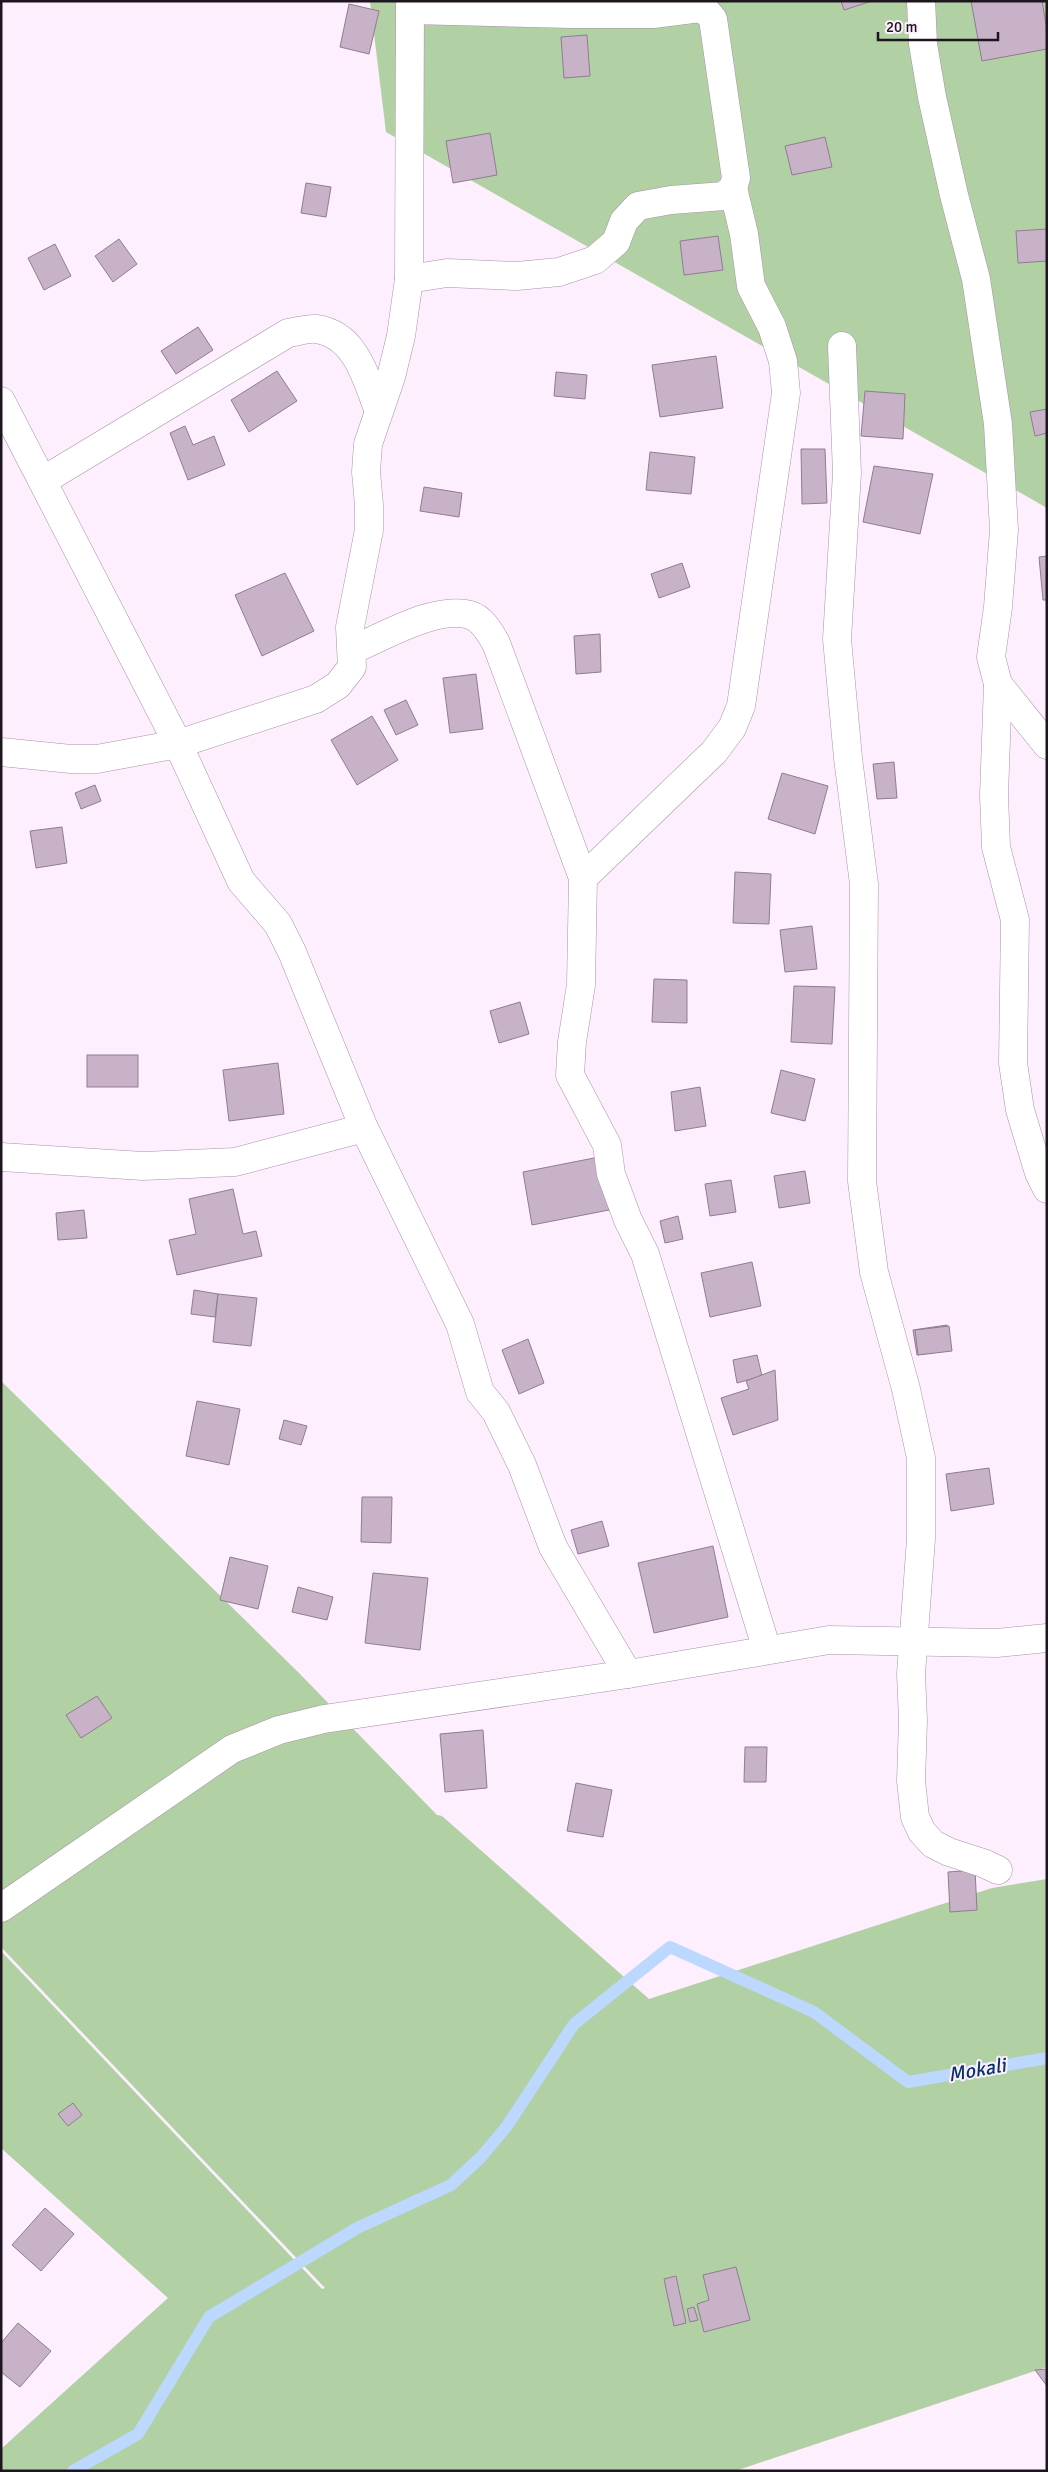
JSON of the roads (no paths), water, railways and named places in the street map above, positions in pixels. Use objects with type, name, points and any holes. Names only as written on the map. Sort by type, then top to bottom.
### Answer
[{"type":"street","points":[[921,1],[924,44],[932,97],[954,196],[976,279],[998,424],[1004,530],[998,607],[991,657],[998,684],[994,795],[996,847],[1015,920],[1013,1063],[1020,1110],[1039,1173],[1047,1189]]},
{"type":"street","points":[[1,752],[71,759],[97,759],[178,744],[316,699],[338,685],[352,667],[350,627],[369,530],[370,505],[366,472],[368,444],[401,336],[409,279],[410,6],[653,14],[700,8],[714,19],[736,178],[733,188],[744,234],[751,286],[772,327],[783,361],[786,393],[741,706],[732,728],[714,752],[583,878]]},
{"type":"street","points":[[409,279],[447,273],[517,276],[559,272],[595,260],[616,242],[624,221],[638,206],[672,200],[724,196],[733,188]]},
{"type":"street","points":[[44,480],[288,333],[315,329],[341,339],[359,361],[378,408]]},
{"type":"street","points":[[842,346],[847,473],[837,639],[848,758],[864,884],[862,1181],[874,1272],[906,1389],[921,1458],[921,1539],[911,1674],[913,1720],[910,1756],[915,1817],[922,1832],[933,1844],[998,1870]]},
{"type":"street","points":[[1,401],[44,480],[178,744],[241,881],[278,924],[292,952],[364,1128],[460,1324],[480,1392],[496,1412],[522,1465],[553,1547],[628,1674]]},
{"type":"street","points":[[352,650],[430,617],[448,614],[471,615],[486,626],[496,643],[583,878],[580,985],[572,1042],[570,1075],[607,1144],[612,1174],[621,1202],[645,1254],[767,1650]]},
{"type":"street","points":[[998,684],[1047,745]]},
{"type":"street","points":[[1,1157],[143,1166],[235,1162],[364,1128]]},
{"type":"street","points":[[1,1908],[232,1749],[279,1730],[324,1719],[628,1674],[829,1640],[997,1643],[1047,1638]]},
{"type":"waterway","name":"Mokali","points":[[73,2471],[138,2434],[209,2317],[357,2228],[451,2185],[481,2157],[507,2126],[574,2024],[670,1947],[814,2012],[908,2082],[1047,2058]]}]
